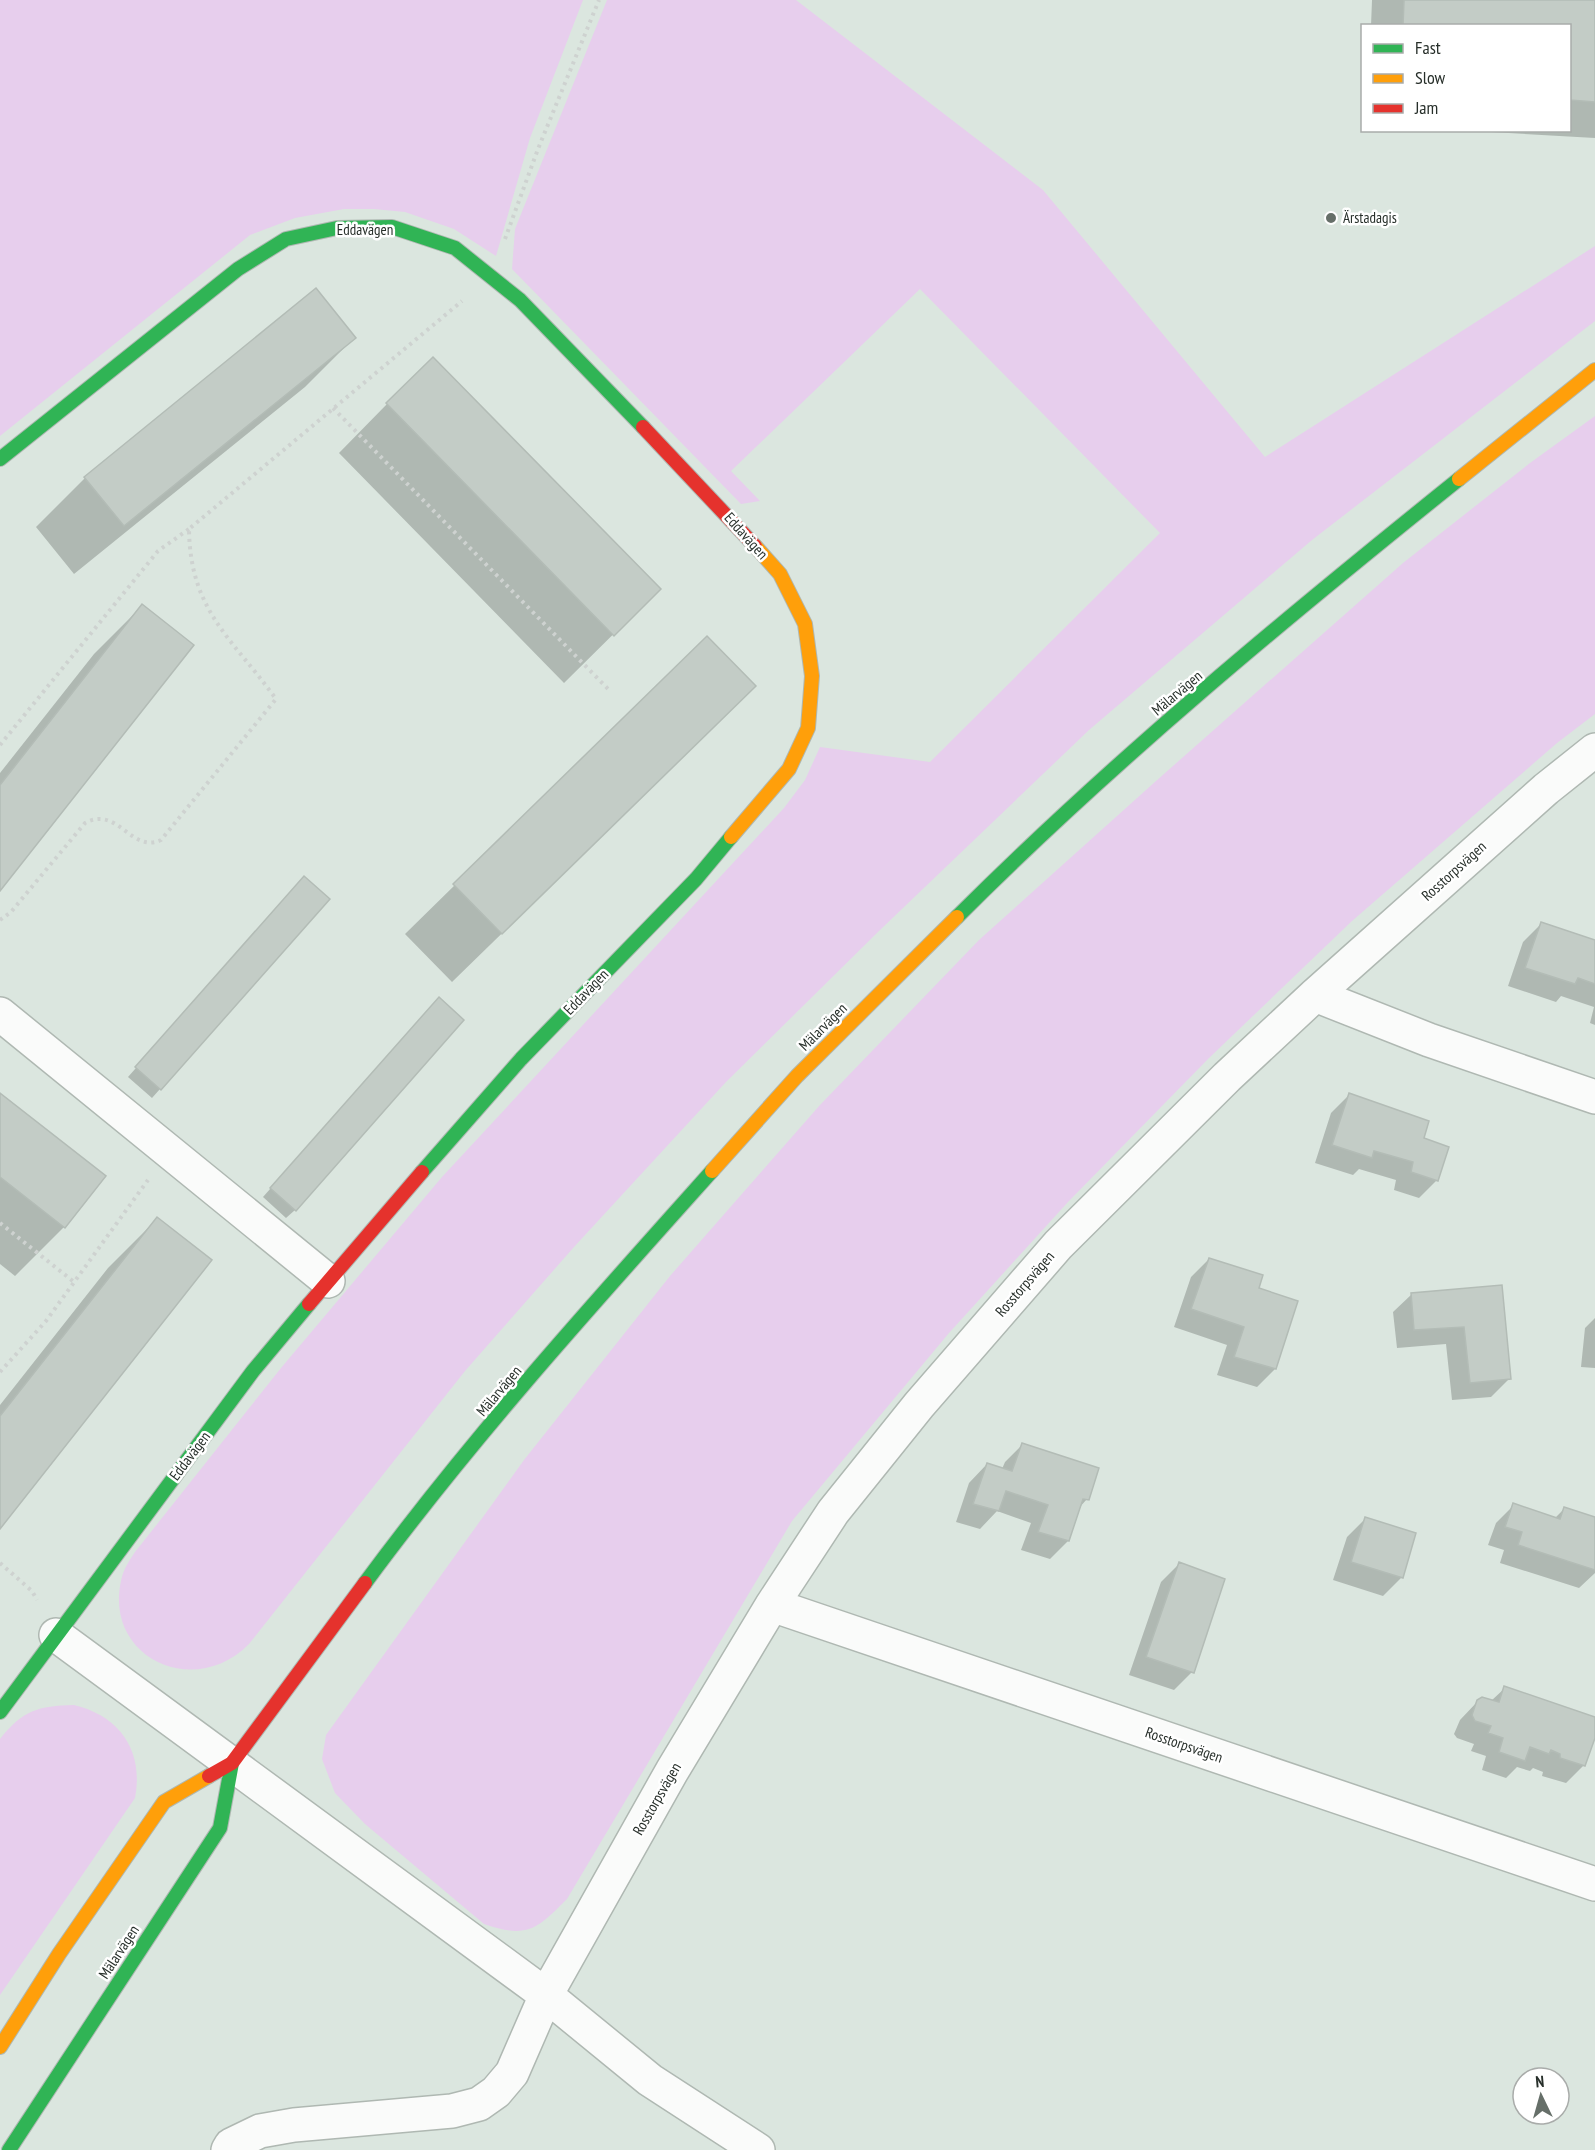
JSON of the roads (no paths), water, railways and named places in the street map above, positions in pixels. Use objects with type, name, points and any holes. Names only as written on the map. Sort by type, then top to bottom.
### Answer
[{"type":"main road","name":"Eddavägen","points":[[0,459],[238,269],[286,239],[337,228],[392,227],[455,248],[520,300],[734,522],[780,574],[805,624],[812,676],[808,728],[789,769],[696,879],[521,1059],[328,1281],[253,1371],[0,1712]]},
{"type":"main road","name":"Mälarvägen","points":[[0,2047],[59,1954],[164,1802],[232,1763],[406,1527],[584,1316],[797,1076],[976,898],[1118,765],[1356,562],[1595,370]]},
{"type":"main road","name":"Mälarvägen","points":[[1541,415],[1595,379]]},
{"type":"main road","name":"Mälarvägen","points":[[9,2150],[220,1828],[232,1763]]},
{"type":"street","name":"Rosstorpsvägen","points":[[228,2150],[231,2145],[260,2131],[294,2125],[452,2111],[478,2104],[496,2092],[512,2073],[546,1995],[672,1771],[772,1605],[832,1512],[919,1405],[1058,1245],[1227,1077],[1315,995],[1537,797],[1595,750]]},
{"type":"street","points":[[1315,995],[1429,1040],[1595,1097]]},
{"type":"street","points":[[0,1014],[328,1281]]},
{"type":"street","name":"Rosstorpsvägen","points":[[772,1605],[1595,1884]]},
{"type":"street","points":[[56,1635],[546,1995],[650,2080],[758,2150]]},
{"type":"place","name":"Ärstadagis","points":[[1331,218]]}]
